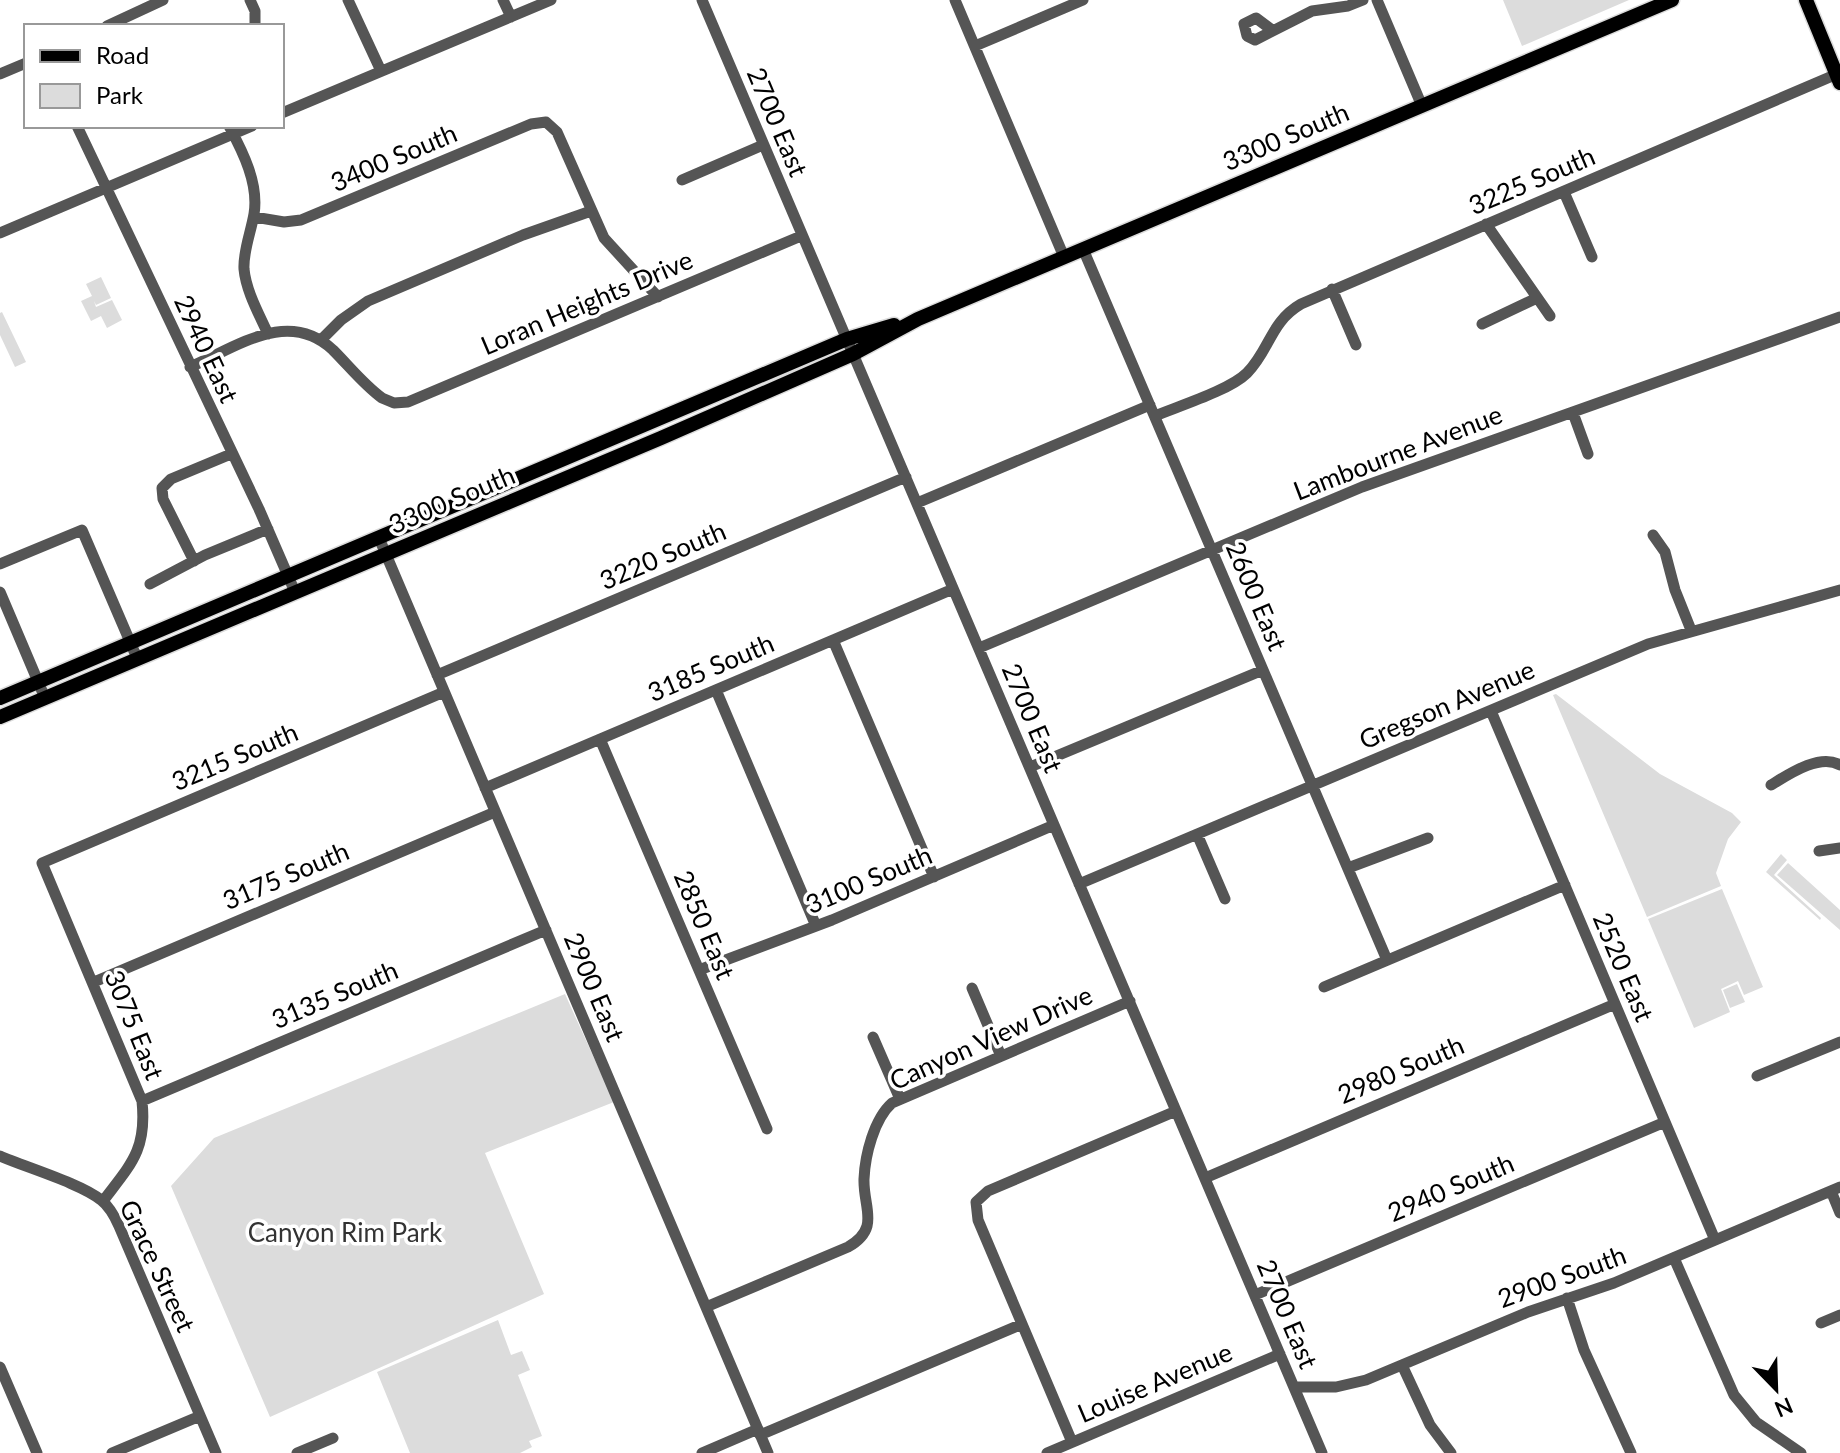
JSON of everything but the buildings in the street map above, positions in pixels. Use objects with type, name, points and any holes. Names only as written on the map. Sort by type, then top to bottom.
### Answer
[{"type":"main road","name":"3300 South","points":[[0,717],[853,354],[918,319],[1672,0]]},
{"type":"main road","points":[[1806,0],[1838,78]]},
{"type":"main road","name":"3300 South","points":[[0,698],[847,339],[918,319]]},
{"type":"street","points":[[111,24],[163,0]]},
{"type":"street","points":[[250,0],[255,11],[255,24]]},
{"type":"street","points":[[348,0],[381,71]]},
{"type":"street","points":[[503,0],[511,17]]},
{"type":"street","points":[[284,112],[551,0]]},
{"type":"street","name":"2700 East","points":[[702,0],[1322,1453]]},
{"type":"street","points":[[955,0],[1064,257]]},
{"type":"street","points":[[975,46],[1083,0]]},
{"type":"street","points":[[1272,30],[1312,11],[1348,6],[1363,0]]},
{"type":"street","points":[[1377,0],[1422,106]]},
{"type":"street","points":[[0,74],[24,64]]},
{"type":"street","name":"3225 South","points":[[917,503],[1152,410],[1237,381],[1248,372],[1276,325],[1287,313],[1332,289],[1838,78]]},
{"type":"street","name":"3400 South","points":[[254,217],[284,222],[301,220],[531,124],[549,123],[559,135],[591,211]]},
{"type":"street","name":"2940 East","points":[[78,128],[295,592]]},
{"type":"street","points":[[0,233],[231,130],[253,186],[254,217],[244,269],[268,334]]},
{"type":"street","points":[[682,180],[763,145]]},
{"type":"street","points":[[1564,192],[1592,257]]},
{"type":"street","points":[[190,367],[283,330],[298,330],[321,340],[341,320],[368,301],[523,235],[591,211],[608,243],[658,297]]},
{"type":"street","points":[[1486,224],[1550,316]]},
{"type":"street","name":"Loran Heights Drive","points":[[321,340],[372,390],[387,401],[401,403],[801,236]]},
{"type":"street","name":"2600 East","points":[[1083,249],[1387,960]]},
{"type":"street","points":[[1332,289],[1356,345]]},
{"type":"street","points":[[1482,324],[1537,298]]},
{"type":"street","name":"Lambourne Avenue","points":[[979,648],[1372,483],[1840,317]]},
{"type":"street","points":[[1573,413],[1588,454]]},
{"type":"street","points":[[194,561],[163,499],[162,488],[171,479],[231,454]]},
{"type":"street","name":"3220 South","points":[[437,675],[906,477]]},
{"type":"street","points":[[150,584],[268,529]]},
{"type":"street","points":[[0,564],[82,530],[137,658]]},
{"type":"street","points":[[1653,535],[1665,552],[1675,590],[1691,630]]},
{"type":"street","name":"2900 East","points":[[379,538],[768,1453]]},
{"type":"street","name":"3185 South","points":[[485,788],[953,589]]},
{"type":"street","name":"Gregson Avenue","points":[[1079,884],[1648,644],[1840,590]]},
{"type":"street","points":[[0,592],[45,698]]},
{"type":"street","points":[[833,640],[934,877]]},
{"type":"street","points":[[1030,767],[1263,670]]},
{"type":"street","points":[[716,690],[816,926]]},
{"type":"street","name":"3215 South","points":[[42,863],[444,692]]},
{"type":"street","name":"2520 East","points":[[1491,711],[1715,1240]]},
{"type":"street","name":"2850 East","points":[[600,739],[767,1129]]},
{"type":"street","points":[[1771,785],[1795,771],[1825,761],[1840,765]]},
{"type":"street","name":"3175 South","points":[[94,982],[495,812]]},
{"type":"street","name":"3100 South","points":[[699,970],[816,926],[1054,825]]},
{"type":"street","points":[[1197,834],[1225,899]]},
{"type":"street","points":[[1348,868],[1428,838]]},
{"type":"street","points":[[1819,851],[1840,848]]},
{"type":"street","name":"3075 East","points":[[42,863],[142,1101],[144,1126],[139,1146],[103,1201]]},
{"type":"street","points":[[1324,987],[1565,885]]},
{"type":"street","name":"3135 South","points":[[142,1101],[546,930]]},
{"type":"street","points":[[972,988],[1001,1056]]},
{"type":"street","name":"Canyon View Drive","points":[[706,1307],[848,1247],[858,1239],[866,1229],[869,1217],[864,1177],[874,1132],[884,1111],[900,1099],[1130,1001]]},
{"type":"street","name":"2980 South","points":[[1205,1178],[1615,1004]]},
{"type":"street","points":[[873,1037],[900,1099]]},
{"type":"street","points":[[1757,1076],[1840,1042]]},
{"type":"street","points":[[1072,1442],[976,1215],[976,1202],[988,1191],[1176,1111]]},
{"type":"street","name":"2940 South","points":[[1255,1295],[1665,1122]]},
{"type":"street","name":"Grace Street","points":[[0,1156],[84,1190],[103,1201],[116,1220],[216,1453]]},
{"type":"street","points":[[1835,1189],[1840,1213]]},
{"type":"street","name":"2900 South","points":[[1294,1387],[1345,1386],[1528,1312],[1604,1287],[1835,1189]]},
{"type":"street","points":[[1674,1258],[1734,1395],[1756,1422],[1801,1453]]},
{"type":"street","points":[[1567,1298],[1584,1350],[1631,1453]]},
{"type":"street","points":[[1821,1323],[1840,1315]]},
{"type":"street","points":[[702,1453],[1022,1324]]},
{"type":"street","name":"Louise Avenue","points":[[1047,1453],[1280,1354]]},
{"type":"street","points":[[1402,1365],[1430,1425],[1451,1453]]},
{"type":"street","points":[[0,1367],[35,1453]]},
{"type":"street","points":[[112,1453],[200,1416]]},
{"type":"street","points":[[297,1453],[333,1438]]},
{"type":"green space","points":[[1503,0],[1629,0],[1522,46]]},
{"type":"green space","points":[[101,277],[111,298],[96,305],[94,301],[96,307],[112,300],[122,320],[107,328],[101,316],[91,321],[81,301],[92,296],[86,284]]},
{"type":"green space","points":[[2,312],[26,362],[15,367],[0,335]]},
{"type":"green space","points":[[1556,694],[1660,774],[1732,813],[1741,822],[1728,839],[1716,873],[1721,886],[1647,917],[1553,695]]},
{"type":"green space","points":[[1781,854],[1787,860],[1774,875],[1820,920],[1766,872]]},
{"type":"green space","points":[[1788,863],[1840,910],[1840,930],[1777,875]]},
{"type":"green space","points":[[1722,889],[1763,987],[1744,995],[1738,981],[1721,989],[1730,1012],[1694,1028],[1648,919]]},
{"type":"green space","points":[[1737,984],[1745,1002],[1730,1008],[1723,990]]},
{"type":"green space","name":"Canyon Rim Park","points":[[565,994],[614,1102],[485,1153],[544,1294],[270,1417],[171,1186],[214,1138]]},
{"type":"green space","points":[[498,1320],[511,1355],[522,1351],[530,1370],[518,1375],[542,1436],[529,1441],[532,1447],[520,1453],[410,1453],[377,1372]]}]
